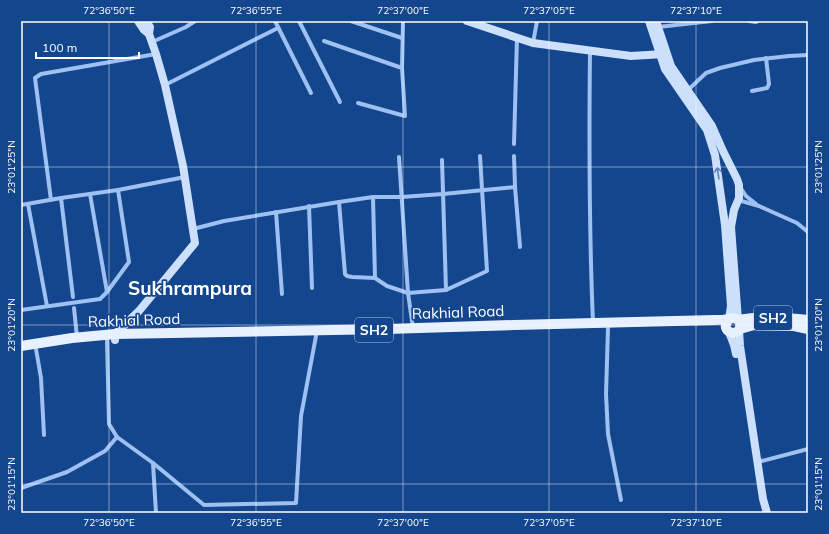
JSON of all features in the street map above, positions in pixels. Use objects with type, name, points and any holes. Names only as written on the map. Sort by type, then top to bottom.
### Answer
[{"type":"main road","points":[[138,21],[144,30],[149,34]]},
{"type":"main road","points":[[112,338],[139,311],[195,243],[183,166],[165,85],[149,34],[150,27],[146,21]]},
{"type":"main road","points":[[467,21],[533,43],[631,56],[664,54]]},
{"type":"main road","points":[[649,21],[664,54],[688,91],[709,128],[719,153],[737,179],[739,185],[740,193],[734,210],[731,227],[734,345],[762,513]]},
{"type":"main road","points":[[657,24],[664,54],[665,69],[709,128]]},
{"type":"main road","points":[[719,153],[731,306],[734,326],[740,346],[763,499],[767,513]]},
{"type":"main road","points":[[721,191],[727,199],[731,201],[738,200]]},
{"type":"main road","name":"Rakhial Road","points":[[21,351],[112,338],[258,332],[715,320],[734,326],[754,317],[808,320]]},
{"type":"main road","name":"Rakhial Road","points":[[21,346],[77,337],[316,336],[754,325],[794,326],[808,329]]},
{"type":"street","points":[[183,21],[186,27]]},
{"type":"street","points":[[152,42],[186,27],[195,21]]},
{"type":"street","points":[[275,21],[311,93]]},
{"type":"street","points":[[299,21],[340,102]]},
{"type":"street","points":[[351,21],[402,38]]},
{"type":"street","points":[[358,103],[404,116],[402,68],[403,21]]},
{"type":"street","points":[[533,43],[537,21]]},
{"type":"street","points":[[657,24],[712,21]]},
{"type":"street","points":[[749,21],[758,21]]},
{"type":"street","points":[[165,85],[278,28]]},
{"type":"street","points":[[514,144],[517,38]]},
{"type":"street","points":[[324,41],[402,68]]},
{"type":"street","points":[[590,50],[589,154],[592,323]]},
{"type":"street","points":[[50,200],[35,78],[41,74],[156,54]]},
{"type":"street","points":[[688,91],[706,73],[720,68],[766,58],[808,55]]},
{"type":"street","points":[[752,91],[767,88],[769,84],[766,58]]},
{"type":"street","points":[[339,202],[346,276],[375,278],[387,286],[408,293],[446,290],[486,271],[480,156]]},
{"type":"street","points":[[514,156],[520,247]]},
{"type":"street","points":[[399,157],[408,293],[413,328]]},
{"type":"street","points":[[442,160],[446,290]]},
{"type":"street","points":[[21,205],[118,190],[184,177]]},
{"type":"street","points":[[739,185],[746,196],[759,206]]},
{"type":"street","points":[[192,229],[224,221],[309,206],[372,197],[443,194],[515,187]]},
{"type":"street","points":[[21,310],[100,299],[107,292],[128,262],[118,190]]},
{"type":"street","points":[[90,194],[107,292]]},
{"type":"street","points":[[372,197],[375,278]]},
{"type":"street","points":[[61,198],[72,297]]},
{"type":"street","points":[[738,200],[759,206],[797,223],[808,232]]},
{"type":"street","points":[[28,204],[46,306]]},
{"type":"street","points":[[309,206],[312,288]]},
{"type":"street","points":[[276,212],[282,294]]},
{"type":"street","points":[[74,308],[77,337]]},
{"type":"street","points":[[608,328],[606,394],[608,434],[621,500]]},
{"type":"street","points":[[112,338],[109,424],[117,437],[153,463],[204,505],[296,503],[301,416],[316,336]]},
{"type":"street","points":[[36,349],[41,378],[44,435]]},
{"type":"street","points":[[21,488],[66,472],[105,450],[117,437]]},
{"type":"street","points":[[758,462],[808,449]]},
{"type":"street","points":[[153,463],[156,513]]},
{"type":"district","name":"Sukhrampura","points":[[190,288]]}]
